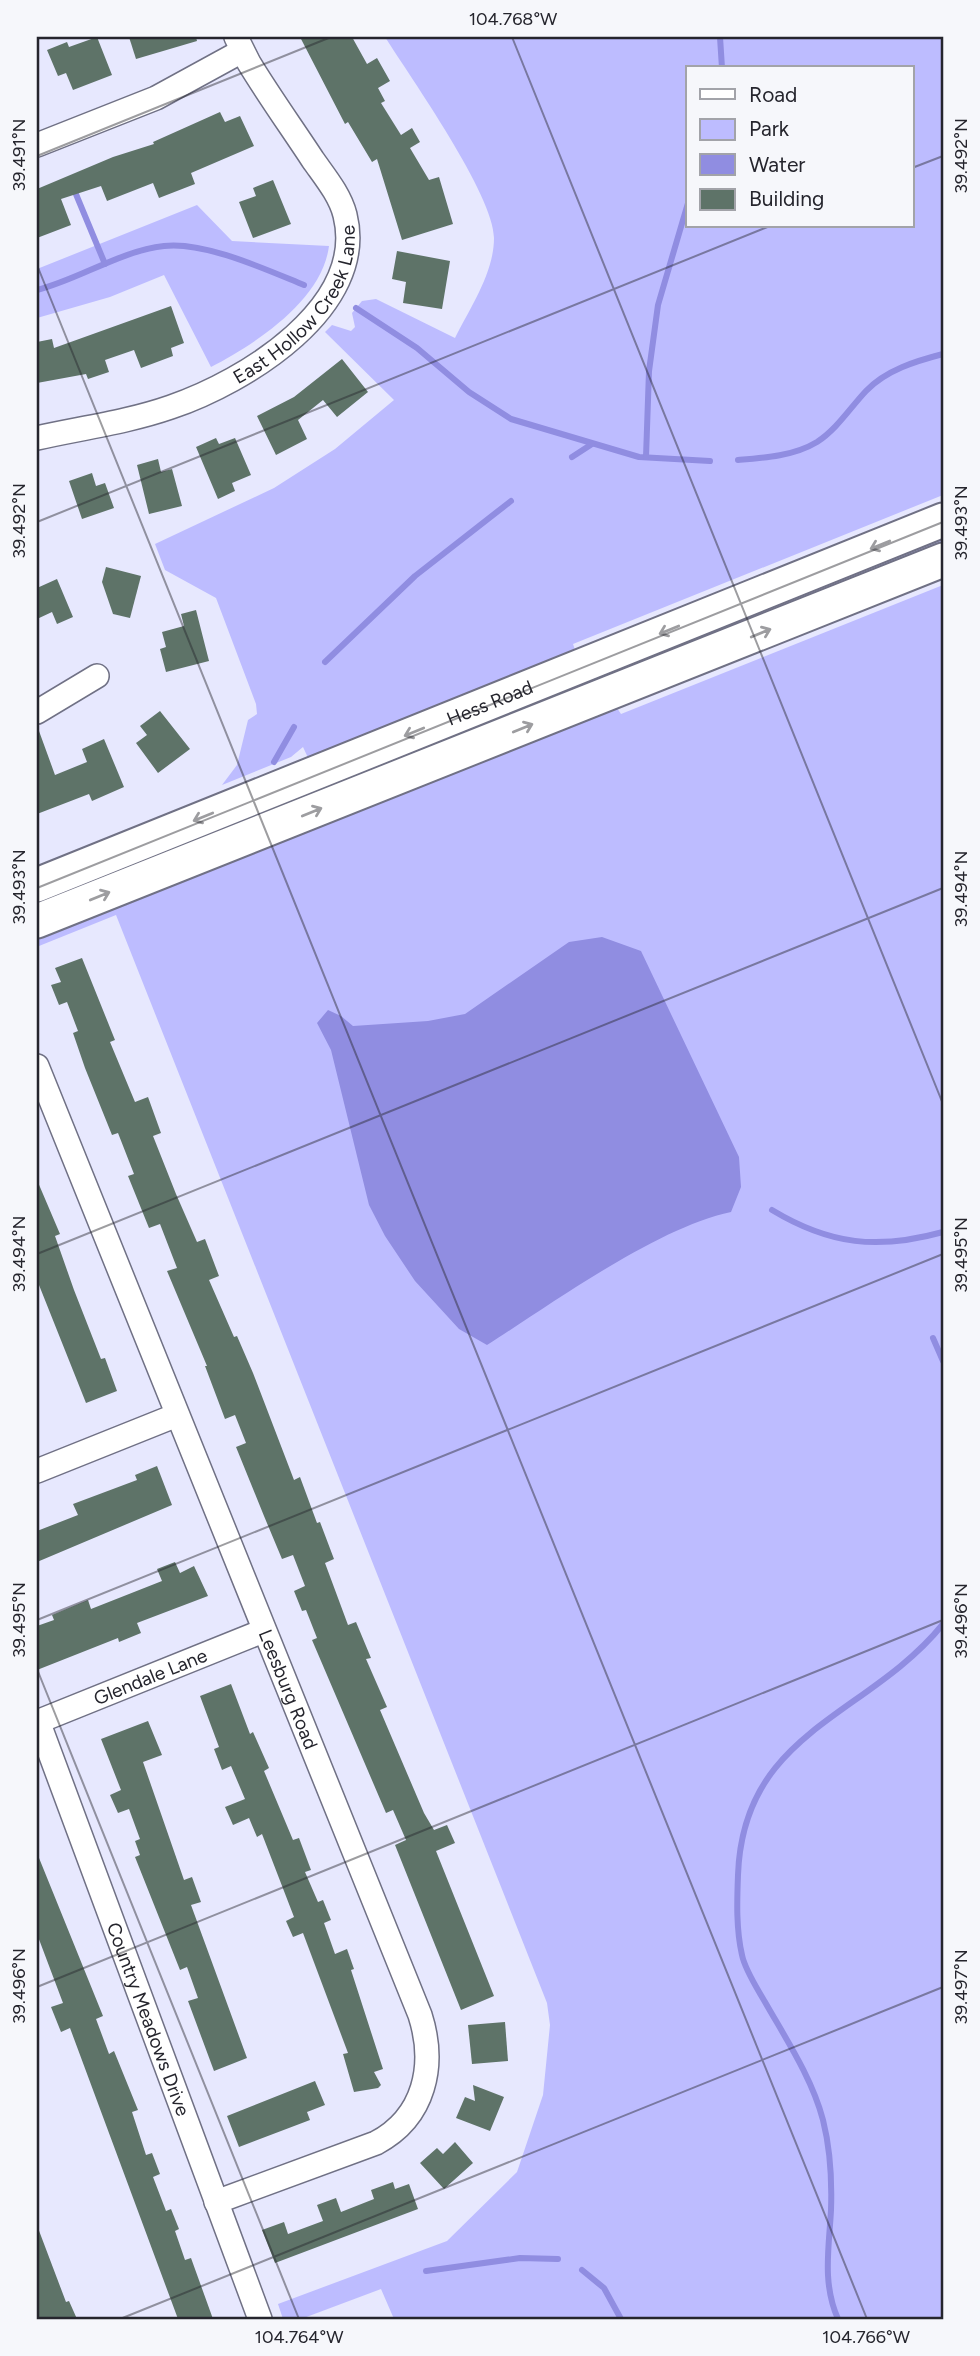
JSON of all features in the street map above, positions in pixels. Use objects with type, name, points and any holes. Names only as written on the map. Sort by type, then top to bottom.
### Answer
[{"type":"main road","name":"Hess Road","points":[[37,885],[943,520]]},
{"type":"main road","name":"Hess Road","points":[[37,921],[943,560]]},
{"type":"street","points":[[38,142],[156,98],[239,44]]},
{"type":"street","name":"East Hollow Creek Lane","points":[[37,438],[145,415],[211,391],[280,346],[317,312],[337,287],[345,267],[348,247],[343,209],[239,44]]},
{"type":"street","points":[[37,712],[97,676]]},
{"type":"street","name":"Leesburg Road","points":[[37,1066],[42,1097],[177,1415],[420,2015],[428,2045],[428,2069],[422,2092],[410,2115],[386,2138],[216,2202]]},
{"type":"street","points":[[37,1471],[177,1415]]},
{"type":"street","name":"Glendale Lane","points":[[37,1722],[263,1631]]},
{"type":"street","name":"Country Meadows Drive","points":[[37,1722],[260,2319]]},
{"type":"green space","points":[[385,37],[943,37],[943,495],[573,644],[576,653],[310,762],[303,747],[291,757],[222,785],[237,765],[248,720],[257,714],[256,704],[216,598],[165,570],[155,544],[274,488],[335,449],[394,400],[325,332],[332,325],[351,331],[355,327],[352,313],[362,301],[376,299],[455,338],[486,277],[494,238],[481,194],[449,137]]},
{"type":"green space","points":[[197,205],[232,241],[329,246],[324,266],[314,285],[284,318],[266,333],[211,367],[164,275],[110,297],[37,318],[37,269]]},
{"type":"green space","points":[[943,534],[943,547],[624,675],[619,664]]},
{"type":"green space","points":[[943,585],[943,2319],[394,2319],[381,2289],[301,2319],[283,2319],[278,2304],[447,2241],[517,2172],[543,2095],[550,2025],[547,2003],[116,915],[39,946],[37,934],[615,705],[621,714]]},
{"type":"water","points":[[602,937],[641,951],[739,1157],[741,1187],[731,1212],[702,1221],[638,1250],[487,1345],[459,1329],[415,1281],[385,1236],[369,1205],[331,1050],[317,1023],[328,1010],[353,1026],[428,1021],[465,1014],[569,942]]},
{"type":"building","points":[[97,37],[112,75],[73,90],[66,73],[58,76],[47,50],[67,42],[69,47]]},
{"type":"building","points":[[129,37],[196,37],[197,41],[136,59]]},
{"type":"building","points":[[300,37],[352,37],[367,64],[377,58],[390,81],[378,88],[385,101],[381,103],[401,135],[412,128],[420,142],[410,148],[429,180],[439,177],[453,224],[402,240],[377,159],[372,162],[348,122],[345,124]]},
{"type":"building","points":[[220,112],[225,122],[240,116],[254,146],[191,173],[195,184],[159,198],[153,183],[107,201],[101,186],[61,199],[71,225],[37,238],[37,189],[113,157],[154,144],[153,142]]},
{"type":"building","points":[[273,180],[291,224],[253,238],[239,202],[256,196],[253,188]]},
{"type":"building","points":[[397,251],[450,261],[442,309],[403,303],[406,282],[392,279]]},
{"type":"building","points":[[171,306],[184,343],[171,348],[173,356],[141,368],[134,350],[105,360],[109,372],[88,379],[86,374],[37,383],[37,342],[52,339],[54,348]]},
{"type":"building","points":[[342,359],[368,392],[337,417],[323,400],[298,420],[307,439],[276,455],[257,416],[294,397]]},
{"type":"building","points":[[216,438],[219,444],[235,438],[251,475],[232,483],[235,491],[218,499],[196,447]]},
{"type":"building","points":[[158,459],[161,472],[172,469],[182,506],[149,514],[137,465]]},
{"type":"building","points":[[92,473],[96,486],[105,483],[114,508],[82,519],[69,481]]},
{"type":"building","points":[[106,567],[141,576],[130,618],[113,614],[102,582]]},
{"type":"building","points":[[57,579],[73,617],[57,624],[52,612],[37,619],[37,588]]},
{"type":"building","points":[[196,610],[209,661],[166,672],[160,649],[166,647],[162,632],[184,626],[181,614]]},
{"type":"building","points":[[160,711],[190,749],[158,773],[136,743],[147,735],[140,726]]},
{"type":"building","points":[[39,731],[55,775],[87,762],[82,749],[104,739],[124,787],[92,801],[89,794],[37,814]]},
{"type":"building","points":[[82,958],[115,1040],[110,1042],[135,1102],[148,1097],[161,1133],[153,1136],[176,1194],[197,1242],[205,1239],[219,1276],[209,1280],[253,1373],[294,1480],[300,1477],[317,1523],[320,1522],[334,1559],[325,1563],[348,1625],[356,1622],[371,1658],[366,1659],[387,1707],[380,1710],[424,1813],[434,1830],[447,1825],[455,1843],[436,1851],[494,1996],[461,2010],[395,1845],[406,1840],[393,1810],[386,1813],[312,1640],[317,1638],[306,1610],[302,1611],[294,1591],[305,1586],[293,1555],[282,1559],[236,1447],[246,1443],[235,1415],[225,1419],[207,1366],[167,1271],[177,1268],[160,1224],[149,1228],[128,1176],[134,1174],[118,1133],[112,1135],[85,1068],[73,1033],[78,1031],[67,1002],[59,1005],[51,985],[61,982],[55,968]]},
{"type":"building","points":[[37,1180],[60,1234],[55,1236],[74,1290],[101,1359],[105,1358],[117,1391],[86,1403],[37,1280]]},
{"type":"building","points":[[157,1466],[172,1505],[37,1562],[37,1531],[78,1515],[73,1504],[137,1480],[135,1475]]},
{"type":"building","points":[[175,1562],[180,1573],[194,1566],[208,1596],[137,1623],[141,1633],[119,1642],[118,1638],[37,1670],[37,1626],[54,1620],[52,1615],[88,1600],[91,1609],[162,1581],[157,1569]]},
{"type":"building","points":[[231,1684],[250,1734],[253,1732],[269,1768],[264,1771],[293,1840],[299,1838],[311,1870],[305,1872],[318,1902],[323,1900],[331,1920],[324,1923],[335,1954],[347,1949],[354,1969],[351,1970],[383,2069],[374,2072],[381,2085],[378,2088],[354,2092],[343,2054],[348,2053],[303,1933],[293,1937],[286,1921],[294,1917],[262,1834],[257,1837],[249,1818],[233,1825],[225,1807],[245,1799],[231,1766],[222,1770],[214,1749],[219,1747],[200,1696]]},
{"type":"building","points":[[148,1721],[162,1755],[143,1762],[184,1880],[192,1877],[201,1902],[191,1905],[247,2058],[214,2071],[188,2001],[198,1998],[187,1967],[180,1970],[135,1857],[140,1855],[135,1841],[140,1839],[129,1809],[118,1813],[110,1795],[121,1790],[101,1739]]},
{"type":"building","points":[[37,1853],[103,2016],[96,2019],[109,2054],[114,2051],[138,2110],[132,2112],[146,2155],[152,2153],[160,2174],[153,2177],[166,2211],[171,2209],[179,2229],[175,2231],[185,2260],[191,2258],[213,2319],[178,2319],[70,2028],[61,2032],[51,2007],[63,2003],[37,1934]]},
{"type":"building","points":[[505,2022],[508,2061],[472,2064],[468,2025]]},
{"type":"building","points":[[315,2081],[325,2105],[307,2112],[310,2120],[239,2147],[227,2116]]},
{"type":"building","points":[[473,2085],[504,2097],[490,2131],[456,2118],[465,2097],[475,2101]]},
{"type":"building","points":[[455,2142],[473,2163],[444,2189],[420,2163],[437,2148],[443,2154]]},
{"type":"building","points":[[393,2182],[395,2189],[409,2184],[418,2209],[275,2263],[262,2230],[284,2222],[288,2234],[323,2221],[317,2205],[336,2198],[341,2212],[374,2199],[371,2190]]},
{"type":"building","points":[[38,2228],[66,2302],[69,2301],[77,2319],[37,2319]]},
{"type":"waterway","points":[[720,37],[722,66]]},
{"type":"waterway","points":[[73,187],[105,264]]},
{"type":"waterway","points":[[646,457],[649,371],[658,305],[686,210]]},
{"type":"waterway","points":[[37,290],[132,253],[164,246],[216,252],[304,285]]},
{"type":"waterway","points":[[356,308],[417,348],[469,392],[511,419],[639,457],[710,461]]},
{"type":"waterway","points":[[738,460],[779,456],[808,447],[831,431],[866,391],[883,377],[912,363],[943,354]]},
{"type":"waterway","points":[[572,457],[592,444]]},
{"type":"waterway","points":[[325,662],[415,576],[511,501]]},
{"type":"waterway","points":[[274,762],[294,727]]},
{"type":"waterway","points":[[772,1210],[814,1231],[855,1241],[897,1241],[943,1232]]},
{"type":"waterway","points":[[933,1338],[943,1361]]},
{"type":"waterway","points":[[838,2319],[828,2279],[831,2188],[829,2153],[823,2120],[805,2074],[748,1973],[740,1945],[737,1915],[738,1875],[745,1826],[762,1788],[785,1756],[814,1730],[913,1656],[943,1624]]},
{"type":"waterway","points":[[426,2271],[520,2258],[558,2259]]},
{"type":"waterway","points":[[582,2270],[604,2288],[621,2319]]}]
